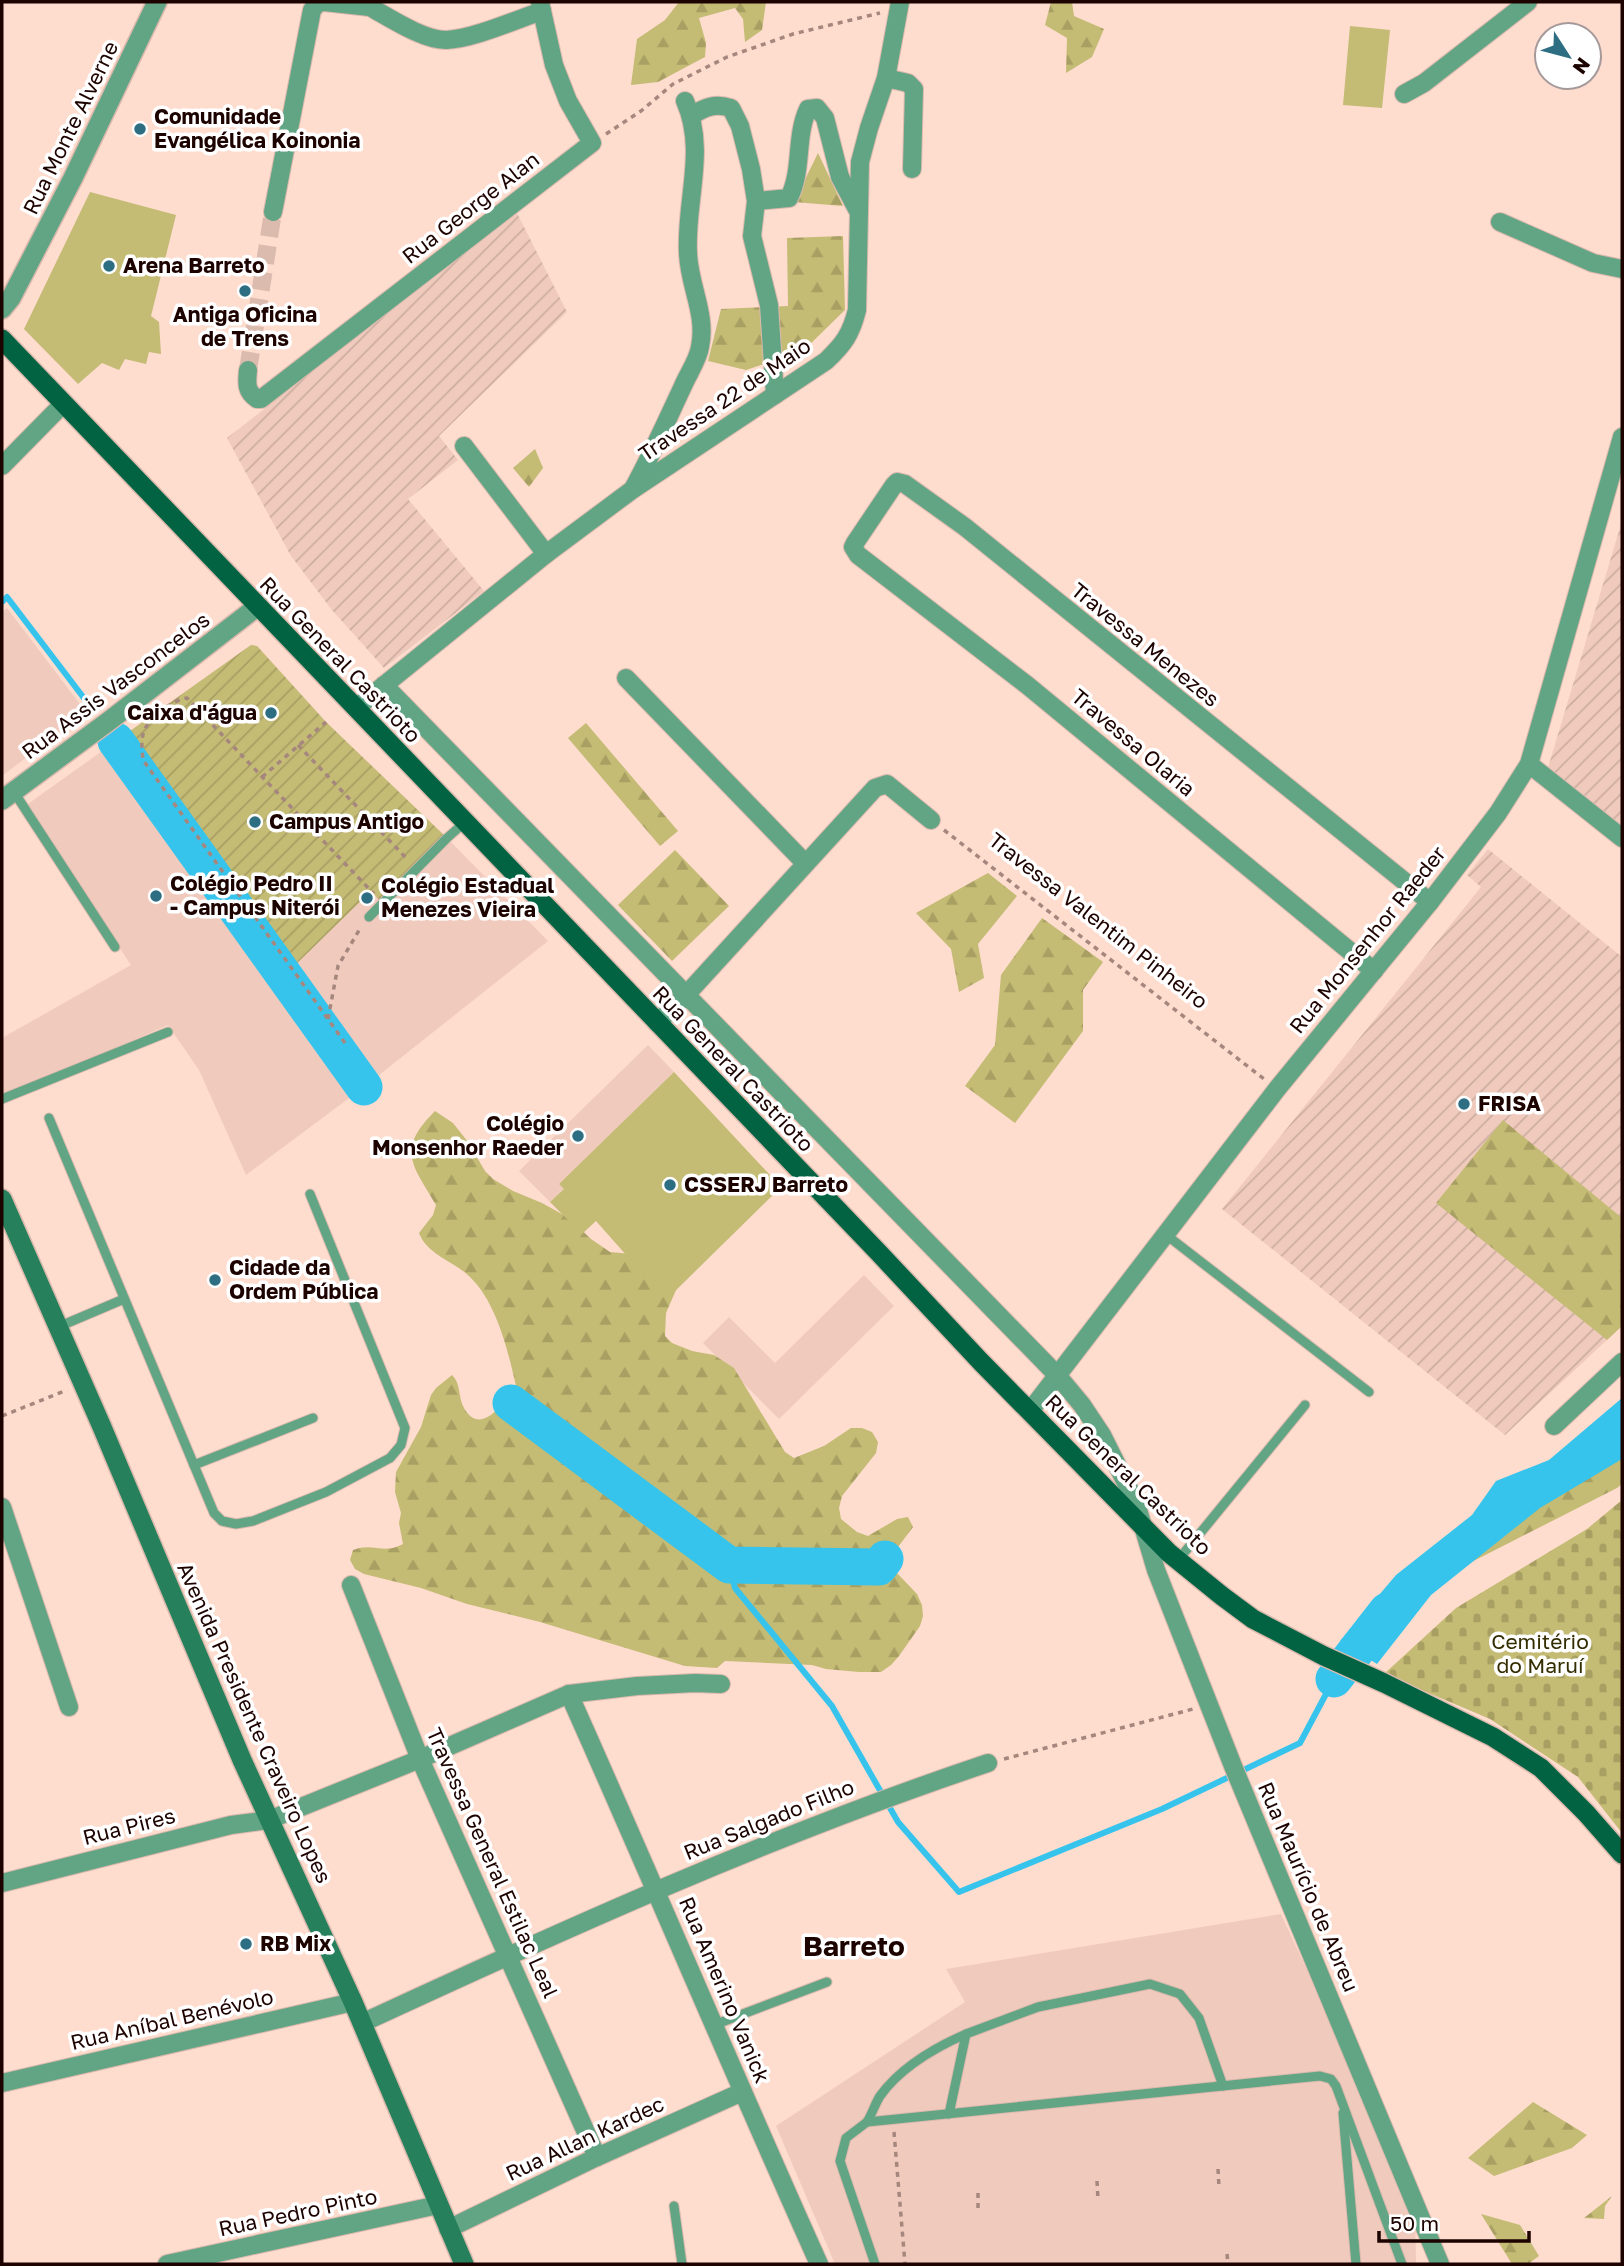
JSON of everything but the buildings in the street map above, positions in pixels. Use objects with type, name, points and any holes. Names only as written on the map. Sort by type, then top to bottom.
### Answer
[{"type":"main road","name":"Rua General Castrioto","points":[[2,339],[981,1362],[1169,1553],[1253,1619],[1493,1737],[1541,1768],[1586,1812],[1622,1854]]},
{"type":"main road","name":"Avenida Presidente Craveiro Lopes","points":[[2,1199],[269,1820],[353,2002],[464,2264]]},
{"type":"street","name":"Rua Monte Alverne","points":[[2,309],[11,298],[73,178],[157,2]]},
{"type":"street","points":[[1404,94],[1437,73],[1528,2]]},
{"type":"street","points":[[273,212],[312,10],[317,3],[370,4],[414,31],[445,40],[477,33],[541,7],[554,65],[568,102],[592,143]]},
{"type":"street","name":"Travessa 22 de Maio","points":[[356,708],[546,554],[632,490],[826,361],[841,347],[852,329],[856,310],[860,162],[886,78],[898,5]]},
{"type":"street","points":[[886,78],[908,83],[914,89],[912,169]]},
{"type":"street","points":[[632,490],[700,349],[701,313],[688,256],[687,225],[695,167],[688,109],[702,109],[717,104],[731,108],[740,126],[756,201],[752,236],[769,305],[775,394]]},
{"type":"street","points":[[756,201],[789,198],[795,187],[803,120],[808,109],[817,108],[825,118],[840,177],[859,212]]},
{"type":"street","name":"Rua George Alan","points":[[248,370],[246,383],[249,392],[261,399],[592,143]]},
{"type":"street","points":[[1500,222],[1592,263],[1622,270]]},
{"type":"street","points":[[2,467],[63,404]]},
{"type":"street","name":"Rua Monsenhor Raeder","points":[[1030,1410],[1277,1089],[1430,902],[1498,813],[1529,764],[1622,438]]},
{"type":"street","points":[[464,446],[546,554]]},
{"type":"street","name":"Travessa Menezes","points":[[858,555],[853,547],[855,542],[894,485],[897,482],[905,484],[965,527],[1430,902]]},
{"type":"street","name":"Travessa Olaria","points":[[858,555],[1027,685],[1374,971]]},
{"type":"street","name":"Rua Assis Vasconcelos","points":[[8,796],[258,606]]},
{"type":"street","points":[[626,678],[805,863]]},
{"type":"street","name":"Rua Maurício de Abreu","points":[[384,685],[1057,1375],[1082,1405],[1102,1435],[1136,1503],[1156,1570],[1233,1766],[1440,2264]]},
{"type":"street","points":[[1529,764],[1622,838]]},
{"type":"street","points":[[657,1023],[686,995],[875,788],[887,784],[893,787],[931,820]]},
{"type":"street","points":[[1554,1426],[1622,1362]]},
{"type":"street","points":[[2,1507],[69,1707]]},
{"type":"street","name":"Travessa General Estilac Leal","points":[[351,1585],[420,1759],[597,2157]]},
{"type":"street","name":"Rua Pires","points":[[2,1883],[231,1825],[269,1820],[569,1695],[637,1686],[721,1684]]},
{"type":"street","name":"Rua Amerino Vanick","points":[[569,1695],[657,1889],[713,2025],[819,2264]]},
{"type":"street","name":"Rua Salgado Filho","points":[[362,2023],[657,1889],[895,1794],[988,1763]]},
{"type":"street","name":"Rua Aníbal Benévolo","points":[[2,2083],[353,2002]]},
{"type":"street","name":"Rua Allan Kardec","points":[[448,2229],[597,2157],[742,2092]]},
{"type":"street","name":"Rua Pedro Pinto","points":[[167,2264],[438,2206]]},
{"type":"lane","points":[[8,796],[115,947]]},
{"type":"lane","points":[[369,917],[464,823]]},
{"type":"lane","points":[[2,1099],[168,1032]]},
{"type":"lane","points":[[48,1118],[214,1514],[222,1521],[236,1524],[253,1521],[326,1492],[390,1458],[401,1445],[405,1428],[310,1194]]},
{"type":"lane","points":[[1165,1234],[1369,1392]]},
{"type":"lane","points":[[58,1327],[124,1299]]},
{"type":"lane","points":[[1179,1559],[1306,1405]]},
{"type":"lane","points":[[194,1465],[313,1418]]},
{"type":"lane","points":[[713,2025],[827,1982]]},
{"type":"lane","points":[[875,2264],[840,2161],[846,2138],[867,2122],[880,2096],[908,2067],[939,2046],[1038,2007],[1150,1984],[1180,1994],[1199,2018],[1223,2086]]},
{"type":"lane","points":[[948,2114],[966,2034]]},
{"type":"lane","points":[[867,2122],[1320,2076],[1331,2079],[1342,2101],[1402,2264]]},
{"type":"lane","points":[[1342,2101],[1356,2264]]},
{"type":"lane","points":[[674,2206],[682,2264]]},
{"type":"path","points":[[592,143],[641,111],[673,84],[727,57],[793,34],[898,5]]},
{"type":"path","points":[[345,1043],[143,760],[142,743],[146,727],[178,699],[187,698],[382,903]]},
{"type":"path","points":[[262,776],[326,722]]},
{"type":"path","points":[[299,745],[416,869]]},
{"type":"path","name":"Travessa Valentim Pinheiro","points":[[931,820],[1277,1089]]},
{"type":"path","points":[[328,1019],[338,966],[356,933],[369,917]]},
{"type":"path","points":[[2,1416],[82,1384]]},
{"type":"path","points":[[988,1763],[1209,1704]]},
{"type":"path","points":[[892,2119],[905,2264]]},
{"type":"path","points":[[1218,2169],[1219,2187]]},
{"type":"path","points":[[1097,2181],[1098,2199]]},
{"type":"path","points":[[978,2193],[978,2211]]},
{"type":"path","points":[[1227,2254],[1228,2264]]},
{"type":"shaded area","points":[[517,213],[567,312],[439,436],[458,460],[408,499],[484,591],[384,668],[332,610],[291,556],[227,438]]},
{"type":"shaded area","points":[[1622,521],[1622,829],[1547,771]]},
{"type":"shaded area","points":[[7,608],[86,712],[2,776],[2,612]]},
{"type":"shaded area","points":[[251,645],[257,646],[326,722],[447,838],[548,941],[364,1087],[246,1175],[199,1070],[168,1025],[2,1098],[2,1038],[131,965],[25,806]]},
{"type":"shaded area","name":"FRISA","points":[[1488,849],[1622,957],[1622,1326],[1505,1435],[1222,1209],[1481,887],[1467,875]]},
{"type":"shaded area","name":"Colégio Monsenhor Raeder","points":[[648,1045],[674,1072],[559,1184],[564,1189],[550,1202],[519,1171]]},
{"type":"shaded area","points":[[864,1275],[894,1306],[779,1419],[703,1343],[729,1317],[775,1363]]},
{"type":"shaded area","points":[[1281,1914],[1415,2203],[1416,2264],[835,2264],[776,2126],[965,2002],[946,1969]]},
{"type":"green space","points":[[679,2],[766,2],[762,30],[745,42],[743,19],[735,8],[699,18],[706,43],[705,57],[658,82],[631,85],[637,39],[665,20]]},
{"type":"green space","points":[[1051,2],[1072,2],[1074,16],[1104,29],[1092,57],[1066,73],[1067,38],[1045,25]]},
{"type":"green space","points":[[1350,26],[1390,30],[1382,108],[1343,105]]},
{"type":"green space","points":[[818,153],[843,206],[794,202]]},
{"type":"green space","name":"Arena Barreto","points":[[90,192],[176,215],[151,316],[159,322],[161,354],[149,352],[146,364],[125,359],[119,370],[102,363],[78,384],[24,329]]},
{"type":"green space","points":[[843,236],[845,310],[803,351],[746,370],[708,361],[721,309],[788,306],[787,238]]},
{"type":"green space","points":[[535,449],[543,468],[529,487],[513,468]]},
{"type":"green space","name":"Colégio Estadual Menezes Vieira","points":[[251,645],[257,646],[326,722],[447,838],[382,903],[371,891],[284,976],[116,741]]},
{"type":"green space","points":[[586,723],[678,831],[660,846],[568,738]]},
{"type":"green space","points":[[675,850],[729,906],[672,961],[618,905]]},
{"type":"green space","points":[[988,873],[1017,896],[978,944],[984,978],[959,992],[951,949],[916,913]]},
{"type":"green space","points":[[1042,918],[1103,962],[1083,990],[1083,1031],[1015,1123],[965,1086],[995,1045],[1001,975]]},
{"type":"green space","name":"CSSERJ Barreto","points":[[674,1072],[781,1187],[666,1300],[596,1221],[582,1234],[550,1202],[564,1189],[559,1184]]},
{"type":"green space","points":[[435,1111],[453,1123],[493,1179],[569,1218],[591,1239],[610,1252],[631,1254],[683,1274],[666,1313],[665,1336],[672,1343],[692,1351],[714,1355],[734,1368],[785,1452],[794,1458],[824,1446],[851,1428],[872,1432],[878,1442],[876,1453],[842,1496],[839,1508],[841,1519],[857,1532],[868,1536],[897,1519],[908,1517],[913,1527],[891,1561],[896,1572],[917,1594],[923,1616],[920,1626],[891,1665],[881,1672],[826,1669],[812,1665],[725,1661],[717,1668],[685,1666],[540,1622],[364,1574],[355,1569],[350,1560],[353,1550],[366,1547],[390,1548],[403,1544],[399,1523],[401,1513],[395,1492],[396,1472],[421,1427],[431,1395],[436,1388],[452,1375],[457,1382],[463,1406],[470,1416],[484,1419],[499,1408],[516,1386],[500,1329],[488,1301],[465,1272],[435,1253],[419,1233],[433,1215],[436,1205],[415,1168],[412,1147],[415,1136]]},
{"type":"green space","points":[[1503,1120],[1622,1218],[1622,1326],[1607,1340],[1436,1203]]},
{"type":"green space","points":[[1622,1428],[1622,1484],[1444,1576]]},
{"type":"green space","name":"Cemitério do Maruí","points":[[1622,1500],[1622,1833],[1578,1777],[1490,1719],[1384,1674],[1456,1608],[1587,1529]]},
{"type":"green space","points":[[1533,2102],[1587,2135],[1572,2148],[1494,2176],[1468,2158]]},
{"type":"green space","points":[[1612,2196],[1605,2206],[1604,2219],[1584,2218]]},
{"type":"green space","points":[[1481,2214],[1520,2225],[1539,2256],[1528,2264],[1512,2264]]},
{"type":"water","points":[[1622,1398],[1622,1459],[1540,1508],[1431,1595],[1377,1664],[1340,1641],[1396,1575],[1472,1515],[1496,1481],[1549,1460]]},
{"type":"waterway","points":[[2,602],[7,597],[93,710]]},
{"type":"waterway","points":[[116,741],[364,1087]]},
{"type":"waterway","points":[[511,1403],[729,1565],[879,1567],[885,1559]]},
{"type":"waterway","points":[[729,1565],[735,1588],[832,1706],[898,1822],[959,1892],[1162,1809],[1300,1743],[1334,1679]]},
{"type":"waterway","points":[[1334,1679],[1387,1611]]},
{"type":"tunnel","points":[[248,370],[273,212]]},
{"type":"place","name":"Comunidade Evangélica Koinonia","points":[[140,129]]},
{"type":"place","name":"Arena Barreto","points":[[109,266]]},
{"type":"place","name":"Antiga Oficina de Trens","points":[[245,291]]},
{"type":"place","name":"Caixa d'água","points":[[271,713]]},
{"type":"place","name":"Campus Antigo","points":[[255,822]]},
{"type":"place","name":"Colégio Pedro II - Campus Niterói","points":[[156,896]]},
{"type":"place","name":"Colégio Estadual Menezes Vieira","points":[[367,898]]},
{"type":"place","name":"FRISA","points":[[1464,1104]]},
{"type":"place","name":"Colégio Monsenhor Raeder","points":[[578,1136]]},
{"type":"place","name":"CSSERJ Barreto","points":[[670,1185]]},
{"type":"place","name":"Cidade da Ordem Pública","points":[[215,1280]]},
{"type":"place","name":"RB Mix","points":[[246,1944]]},
{"type":"district","name":"Barreto","points":[[854,1946]]}]
